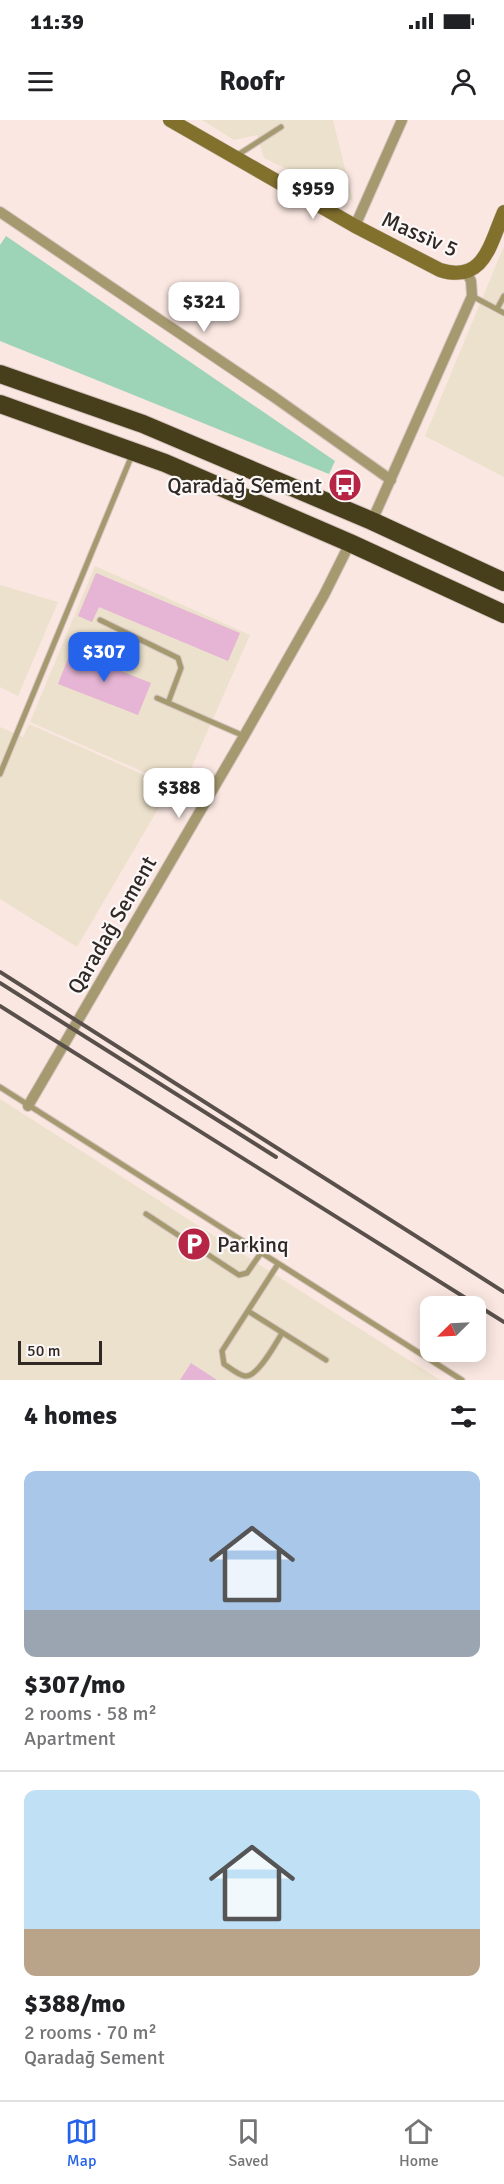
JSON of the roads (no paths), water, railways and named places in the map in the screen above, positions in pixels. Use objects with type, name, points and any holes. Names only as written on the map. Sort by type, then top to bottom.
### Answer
[{"type":"highway","points":[[0,374],[143,424],[372,521],[504,582]]},
{"type":"highway","points":[[0,404],[134,451],[350,543],[504,614]]},
{"type":"street","name":"Massiv 5","points":[[170,120],[355,226],[440,270],[467,273]]},
{"type":"street","points":[[355,226],[402,120]]},
{"type":"street","points":[[0,212],[274,397],[391,480]]},
{"type":"street","points":[[372,521],[472,296],[471,281],[467,273],[479,264],[485,255],[504,212]]},
{"type":"street","name":"Qaradağ Sement","points":[[28,1106],[244,736],[324,595],[350,543]]},
{"type":"lane","points":[[235,157],[280,127]]},
{"type":"lane","points":[[472,296],[504,313]]},
{"type":"lane","points":[[497,309],[504,296]]},
{"type":"lane","points":[[0,774],[134,451]]},
{"type":"lane","points":[[100,620],[178,658],[181,668],[168,703]]},
{"type":"lane","points":[[157,698],[244,736]]},
{"type":"lane","points":[[0,1088],[462,1380]]},
{"type":"lane","points":[[146,1214],[239,1275],[247,1273],[261,1253]]},
{"type":"lane","points":[[278,1264],[222,1351],[224,1364],[244,1377],[251,1376],[257,1371],[282,1333]]},
{"type":"lane","points":[[248,1311],[326,1360]]},
{"type":"railway","points":[[0,972],[504,1292]]},
{"type":"railway","points":[[0,983],[276,1157]]},
{"type":"railway","points":[[0,1006],[504,1322]]},
{"type":"place","name":"Qaradağ Sement","points":[[345,485]]},
{"type":"place","name":"Parkinq","points":[[194,1244]]}]
